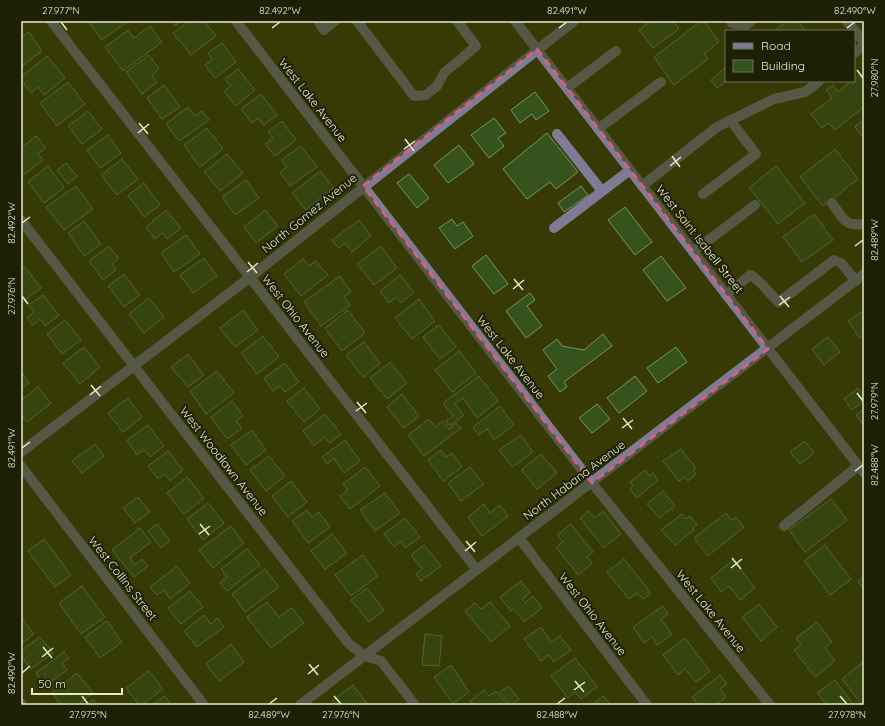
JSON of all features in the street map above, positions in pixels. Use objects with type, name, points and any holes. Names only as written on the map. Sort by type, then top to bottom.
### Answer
[{"type":"street","name":"West Ohio Avenue","points":[[51,21],[477,570]]},
{"type":"street","name":"West Lake Avenue","points":[[236,21],[592,483],[770,705]]},
{"type":"street","points":[[318,21],[324,30],[335,21]]},
{"type":"street","points":[[357,21],[414,96],[426,95],[437,86],[444,73],[476,46],[457,21]]},
{"type":"street","name":"West Saint Isabell Street","points":[[515,21],[862,471]]},
{"type":"street","name":"North Gomez Avenue","points":[[21,452],[249,278],[537,49],[563,24],[574,21]]},
{"type":"street","points":[[731,21],[732,23],[746,25],[751,21]]},
{"type":"street","points":[[848,21],[855,30]]},
{"type":"street","points":[[855,30],[864,42]]},
{"type":"street","points":[[855,52],[864,45]]},
{"type":"street","points":[[567,88],[616,51]]},
{"type":"street","points":[[598,129],[661,82]]},
{"type":"street","points":[[642,186],[717,127],[774,99],[805,92],[818,82]]},
{"type":"street","points":[[703,194],[756,154],[730,120]]},
{"type":"street","points":[[557,134],[602,191]]},
{"type":"street","points":[[554,228],[630,170]]},
{"type":"street","points":[[832,203],[848,224],[853,226],[864,224]]},
{"type":"street","points":[[693,252],[755,205]]},
{"type":"street","name":"West Woodlawn Avenue","points":[[21,220],[349,644],[365,656],[381,661],[416,705]]},
{"type":"street","points":[[726,294],[750,275],[758,279],[769,294],[779,302],[834,260],[841,263],[860,278]]},
{"type":"street","name":"North Habana Avenue","points":[[300,705],[860,278]]},
{"type":"street","name":"West Collins Street","points":[[21,466],[204,705]]},
{"type":"street","points":[[784,526],[862,471]]},
{"type":"street","name":"West Ohio Avenue","points":[[519,538],[647,705]]},
{"type":"highlighted area","points":[[537,49],[768,349],[592,483],[363,186]]},
{"type":"building","points":[[88,21],[126,21],[127,22],[102,40]]},
{"type":"building","points":[[171,21],[181,21],[175,26]]},
{"type":"building","points":[[189,21],[204,21],[216,36],[191,55],[173,33]]},
{"type":"building","points":[[651,21],[673,21],[679,29],[653,48],[639,30]]},
{"type":"building","points":[[701,21],[704,21],[719,42],[704,54],[708,59],[674,85],[654,57]]},
{"type":"building","points":[[787,21],[798,21],[804,30],[775,30]]},
{"type":"building","points":[[150,26],[162,42],[123,71],[105,47],[128,30],[134,38]]},
{"type":"building","points":[[29,32],[42,51],[21,67],[21,38]]},
{"type":"building","points":[[222,43],[236,62],[215,78],[205,65],[212,60],[208,53]]},
{"type":"building","points":[[149,55],[159,69],[152,75],[157,82],[142,94],[126,72]]},
{"type":"building","points":[[47,56],[65,78],[44,95],[38,87],[31,93],[21,80],[21,77]]},
{"type":"building","points":[[725,68],[725,82],[717,88],[711,80]]},
{"type":"building","points":[[238,69],[255,90],[236,106],[224,91],[231,86],[225,79]]},
{"type":"building","points":[[859,75],[864,81],[864,107],[835,130],[829,123],[822,128],[811,114],[832,98],[826,90],[833,85],[838,92],[850,82],[855,82],[855,78]]},
{"type":"building","points":[[68,82],[85,104],[57,126],[40,103]]},
{"type":"building","points":[[164,85],[180,107],[162,119],[147,98]]},
{"type":"building","points":[[535,92],[549,111],[536,120],[532,114],[520,123],[511,110]]},
{"type":"building","points":[[261,94],[277,115],[264,125],[258,118],[252,123],[241,109]]},
{"type":"building","points":[[188,107],[195,116],[202,111],[209,120],[179,141],[166,124]]},
{"type":"building","points":[[88,111],[102,129],[82,144],[68,126]]},
{"type":"building","points":[[494,118],[506,133],[498,138],[504,146],[489,158],[471,135]]},
{"type":"building","points":[[864,119],[864,138],[855,127]]},
{"type":"building","points":[[282,121],[296,140],[275,156],[265,144],[273,138],[268,132]]},
{"type":"building","points":[[207,128],[223,149],[200,167],[184,145]]},
{"type":"building","points":[[547,133],[578,172],[556,189],[550,182],[527,199],[503,169]]},
{"type":"building","points":[[108,135],[121,153],[100,168],[87,150]]},
{"type":"building","points":[[36,136],[46,148],[38,154],[43,160],[22,176],[21,148]]},
{"type":"building","points":[[459,145],[474,164],[448,183],[434,165]]},
{"type":"building","points":[[301,146],[317,167],[290,186],[280,172],[287,167],[281,160]]},
{"type":"building","points":[[835,149],[858,179],[823,206],[800,177]]},
{"type":"building","points":[[227,154],[243,173],[220,191],[204,172]]},
{"type":"building","points":[[122,159],[138,179],[117,195],[101,175]]},
{"type":"building","points":[[66,163],[77,176],[68,184],[57,170]]},
{"type":"building","points":[[48,166],[64,188],[44,203],[28,182]]},
{"type":"building","points":[[776,166],[805,203],[778,224],[749,188]]},
{"type":"building","points":[[320,171],[334,188],[306,210],[292,193]]},
{"type":"building","points":[[409,174],[429,198],[417,208],[397,183]]},
{"type":"building","points":[[246,180],[259,198],[235,215],[222,197]]},
{"type":"building","points":[[144,183],[160,205],[144,217],[128,195]]},
{"type":"building","points":[[76,186],[93,209],[64,230],[46,207]]},
{"type":"building","points":[[581,186],[588,195],[564,212],[558,203]]},
{"type":"building","points":[[625,207],[652,242],[635,255],[608,220]]},
{"type":"building","points":[[166,210],[181,228],[167,239],[162,233],[155,239],[146,227]]},
{"type":"building","points":[[265,210],[278,226],[256,243],[244,227]]},
{"type":"building","points":[[814,214],[833,240],[802,262],[783,237]]},
{"type":"building","points":[[452,219],[457,226],[463,222],[473,236],[455,249],[439,228]]},
{"type":"building","points":[[359,220],[371,236],[352,252],[345,243],[339,248],[332,240]]},
{"type":"building","points":[[84,221],[101,244],[84,256],[68,233]]},
{"type":"building","points":[[186,235],[200,254],[174,272],[161,253]]},
{"type":"building","points":[[109,246],[119,258],[112,264],[116,270],[103,280],[89,261]]},
{"type":"building","points":[[381,246],[397,268],[374,285],[357,264]]},
{"type":"building","points":[[486,255],[508,284],[494,294],[472,266]]},
{"type":"building","points":[[661,256],[686,288],[667,301],[643,270]]},
{"type":"building","points":[[204,258],[217,276],[193,293],[180,275]]},
{"type":"building","points":[[303,259],[309,266],[316,261],[328,275],[301,296],[284,274]]},
{"type":"building","points":[[25,267],[41,288],[21,303],[21,270]]},
{"type":"building","points":[[124,274],[140,295],[124,307],[108,286]]},
{"type":"building","points":[[400,275],[414,292],[401,303],[396,297],[389,303],[380,291]]},
{"type":"building","points":[[340,276],[351,292],[344,297],[350,305],[321,326],[304,302]]},
{"type":"building","points":[[530,293],[535,300],[527,306],[542,326],[526,338],[506,311]]},
{"type":"building","points":[[43,295],[59,315],[45,326],[40,319],[33,325],[27,318],[34,312],[29,305]]},
{"type":"building","points":[[149,298],[164,317],[144,333],[129,314]]},
{"type":"building","points":[[419,299],[435,321],[412,339],[395,318]]},
{"type":"building","points":[[243,310],[258,330],[235,347],[220,328]]},
{"type":"building","points":[[348,310],[365,333],[342,351],[325,328]]},
{"type":"building","points":[[863,311],[864,336],[860,338],[848,321]]},
{"type":"building","points":[[65,320],[81,340],[62,354],[47,334]]},
{"type":"building","points":[[439,325],[456,347],[440,359],[423,337]]},
{"type":"building","points":[[603,334],[612,346],[564,382],[567,387],[560,392],[548,376],[557,369],[543,350],[557,339],[562,346],[584,350]]},
{"type":"building","points":[[263,336],[279,357],[257,374],[241,353]]},
{"type":"building","points":[[828,337],[840,352],[824,365],[812,349]]},
{"type":"building","points":[[364,342],[380,363],[363,377],[346,355]]},
{"type":"building","points":[[84,347],[100,367],[80,384],[63,363]]},
{"type":"building","points":[[676,347],[687,362],[658,383],[647,368]]},
{"type":"building","points":[[459,351],[476,373],[452,392],[435,370]]},
{"type":"building","points":[[188,354],[204,375],[188,387],[171,367]]},
{"type":"building","points":[[390,362],[407,383],[387,399],[370,378]]},
{"type":"building","points":[[285,363],[299,382],[285,392],[280,386],[273,391],[264,378]]},
{"type":"building","points":[[217,371],[234,393],[206,414],[190,391]]},
{"type":"building","points":[[21,372],[29,383],[21,389]]},
{"type":"building","points":[[479,376],[498,401],[477,418],[463,398],[455,404],[464,415],[450,426],[446,421],[453,416],[443,403]]},
{"type":"building","points":[[635,376],[647,391],[619,413],[607,398]]},
{"type":"building","points":[[38,387],[51,403],[27,422],[21,415],[21,401]]},
{"type":"building","points":[[304,388],[320,409],[304,422],[287,401]]},
{"type":"building","points":[[858,388],[864,395],[864,401],[852,410],[844,399]]},
{"type":"building","points":[[402,394],[419,416],[404,428],[387,407]]},
{"type":"building","points":[[128,398],[142,417],[123,432],[108,413]]},
{"type":"building","points":[[232,401],[243,416],[236,421],[242,428],[227,439],[211,417]]},
{"type":"building","points":[[597,404],[610,419],[592,433],[579,418]]},
{"type":"building","points":[[500,406],[514,425],[494,440],[487,429],[479,435],[473,427]]},
{"type":"building","points":[[864,409],[864,426],[856,415]]},
{"type":"building","points":[[325,414],[341,434],[330,443],[325,437],[314,446],[303,431]]},
{"type":"building","points":[[429,419],[435,427],[443,421],[449,429],[456,423],[461,428],[424,456],[408,435]]},
{"type":"building","points":[[148,425],[164,446],[150,457],[144,450],[137,455],[127,440]]},
{"type":"building","points":[[252,430],[266,450],[246,465],[231,445]]},
{"type":"building","points":[[521,435],[533,452],[512,467],[499,450]]},
{"type":"building","points":[[345,440],[360,461],[344,473],[334,458],[327,464],[322,457]]},
{"type":"building","points":[[805,441],[814,453],[800,464],[790,452]]},
{"type":"building","points":[[95,444],[104,456],[82,473],[72,461]]},
{"type":"building","points":[[681,449],[696,468],[693,470],[696,474],[688,481],[685,477],[679,481],[663,461]]},
{"type":"building","points":[[441,450],[446,457],[452,453],[462,467],[443,481],[428,460]]},
{"type":"building","points":[[168,451],[183,470],[170,481],[165,474],[158,479],[148,466]]},
{"type":"building","points":[[541,454],[557,473],[537,489],[521,470]]},
{"type":"building","points":[[269,456],[285,476],[266,491],[250,470]]},
{"type":"building","points":[[365,467],[380,486],[350,509],[340,496],[348,490],[343,484]]},
{"type":"building","points":[[470,467],[484,484],[461,501],[448,483]]},
{"type":"building","points":[[645,470],[650,476],[653,473],[658,480],[637,498],[630,489],[633,486],[630,482]]},
{"type":"building","points":[[187,477],[204,498],[184,514],[167,493]]},
{"type":"building","points":[[291,481],[307,502],[288,517],[272,496]]},
{"type":"building","points":[[663,491],[675,506],[660,518],[647,504]]},
{"type":"building","points":[[385,493],[400,513],[375,531],[360,510]]},
{"type":"building","points":[[138,497],[150,512],[135,523],[123,508]]},
{"type":"building","points":[[831,499],[847,520],[805,552],[789,530]]},
{"type":"building","points":[[208,503],[224,523],[203,540],[187,519]]},
{"type":"building","points":[[484,504],[490,513],[500,505],[508,516],[482,536],[468,517]]},
{"type":"building","points":[[307,510],[312,517],[319,512],[330,527],[308,543],[292,521]]},
{"type":"building","points":[[589,511],[595,518],[603,511],[621,534],[604,548],[580,518]]},
{"type":"building","points":[[726,513],[732,520],[736,517],[744,527],[708,556],[694,538]]},
{"type":"building","points":[[682,514],[686,519],[690,516],[697,525],[693,528],[694,530],[675,545],[661,530]]},
{"type":"building","points":[[405,518],[420,537],[405,548],[401,541],[394,547],[384,534]]},
{"type":"building","points":[[157,524],[170,541],[161,548],[148,531]]},
{"type":"building","points":[[571,524],[593,552],[587,557],[592,564],[578,575],[556,547],[563,542],[557,535]]},
{"type":"building","points":[[231,526],[244,543],[213,568],[199,550]]},
{"type":"building","points":[[140,528],[151,542],[130,558],[135,565],[142,559],[148,566],[134,577],[112,550]]},
{"type":"building","points":[[332,534],[347,553],[325,569],[311,551]]},
{"type":"building","points":[[44,539],[71,575],[55,587],[28,551]]},
{"type":"building","points":[[424,545],[441,566],[421,581],[416,574],[422,569],[411,555]]},
{"type":"building","points":[[825,545],[851,579],[830,595],[804,561]]},
{"type":"building","points":[[247,549],[260,565],[227,591],[220,583],[227,577],[221,569]]},
{"type":"building","points":[[363,555],[378,576],[351,596],[335,575]]},
{"type":"building","points":[[624,559],[651,593],[643,599],[637,593],[629,599],[607,572]]},
{"type":"building","points":[[733,560],[755,588],[740,600],[729,586],[721,592],[711,578]]},
{"type":"building","points":[[177,566],[190,583],[170,599],[164,590],[157,595],[150,587]]},
{"type":"building","points":[[265,569],[279,587],[245,612],[232,594]]},
{"type":"building","points":[[864,577],[864,589],[858,582]]},
{"type":"building","points":[[521,581],[530,593],[522,599],[525,603],[533,596],[542,608],[524,622],[514,609],[511,611],[500,597]]},
{"type":"building","points":[[82,586],[105,617],[81,634],[59,603]]},
{"type":"building","points":[[367,588],[384,610],[369,622],[351,600]]},
{"type":"building","points":[[190,591],[203,607],[181,624],[168,608]]},
{"type":"building","points":[[267,602],[279,617],[292,608],[304,623],[271,648],[247,617]]},
{"type":"building","points":[[490,602],[510,626],[491,642],[465,611],[475,603],[481,609]]},
{"type":"building","points":[[759,604],[777,627],[761,641],[742,617]]},
{"type":"building","points":[[663,606],[668,614],[661,619],[672,634],[657,645],[652,637],[644,643],[633,627]]},
{"type":"building","points":[[204,615],[211,624],[217,618],[224,627],[197,647],[184,631]]},
{"type":"building","points":[[21,617],[34,634],[21,644]]},
{"type":"building","points":[[107,621],[122,642],[100,658],[85,637]]},
{"type":"building","points":[[817,622],[832,642],[825,647],[835,661],[815,677],[794,650],[801,645],[796,638]]},
{"type":"building","points":[[541,627],[551,642],[560,636],[571,650],[554,662],[549,655],[541,661],[524,639]]},
{"type":"building","points":[[425,634],[442,636],[439,666],[422,665]]},
{"type":"building","points":[[40,637],[53,653],[31,669],[21,656],[21,651]]},
{"type":"building","points":[[685,638],[710,671],[696,682],[685,669],[678,675],[663,655]]},
{"type":"building","points":[[231,644],[244,662],[219,681],[206,664]]},
{"type":"building","points":[[64,652],[69,658],[62,663],[67,670],[46,685],[36,673]]},
{"type":"building","points":[[575,658],[597,687],[581,699],[575,692],[568,698],[551,676]]},
{"type":"building","points":[[864,661],[864,705],[862,705],[842,679]]},
{"type":"building","points":[[451,665],[469,692],[453,704],[434,677]]},
{"type":"building","points":[[149,671],[163,689],[142,705],[139,705],[126,688]]},
{"type":"building","points":[[77,673],[93,693],[78,705],[61,705],[52,693]]},
{"type":"building","points":[[720,675],[727,684],[720,689],[726,697],[716,705],[698,705],[692,697]]},
{"type":"building","points":[[835,680],[854,705],[827,705],[817,693]]},
{"type":"building","points":[[353,685],[368,705],[335,705],[332,701]]},
{"type":"building","points":[[508,686],[519,699],[511,705],[500,692]]},
{"type":"building","points":[[484,690],[489,696],[496,691],[508,705],[473,705],[470,701]]},
{"type":"building","points":[[165,696],[171,705],[152,705]]},
{"type":"building","points":[[603,696],[611,705],[592,705]]},
{"type":"building","points":[[93,699],[98,705],[86,705]]}]
